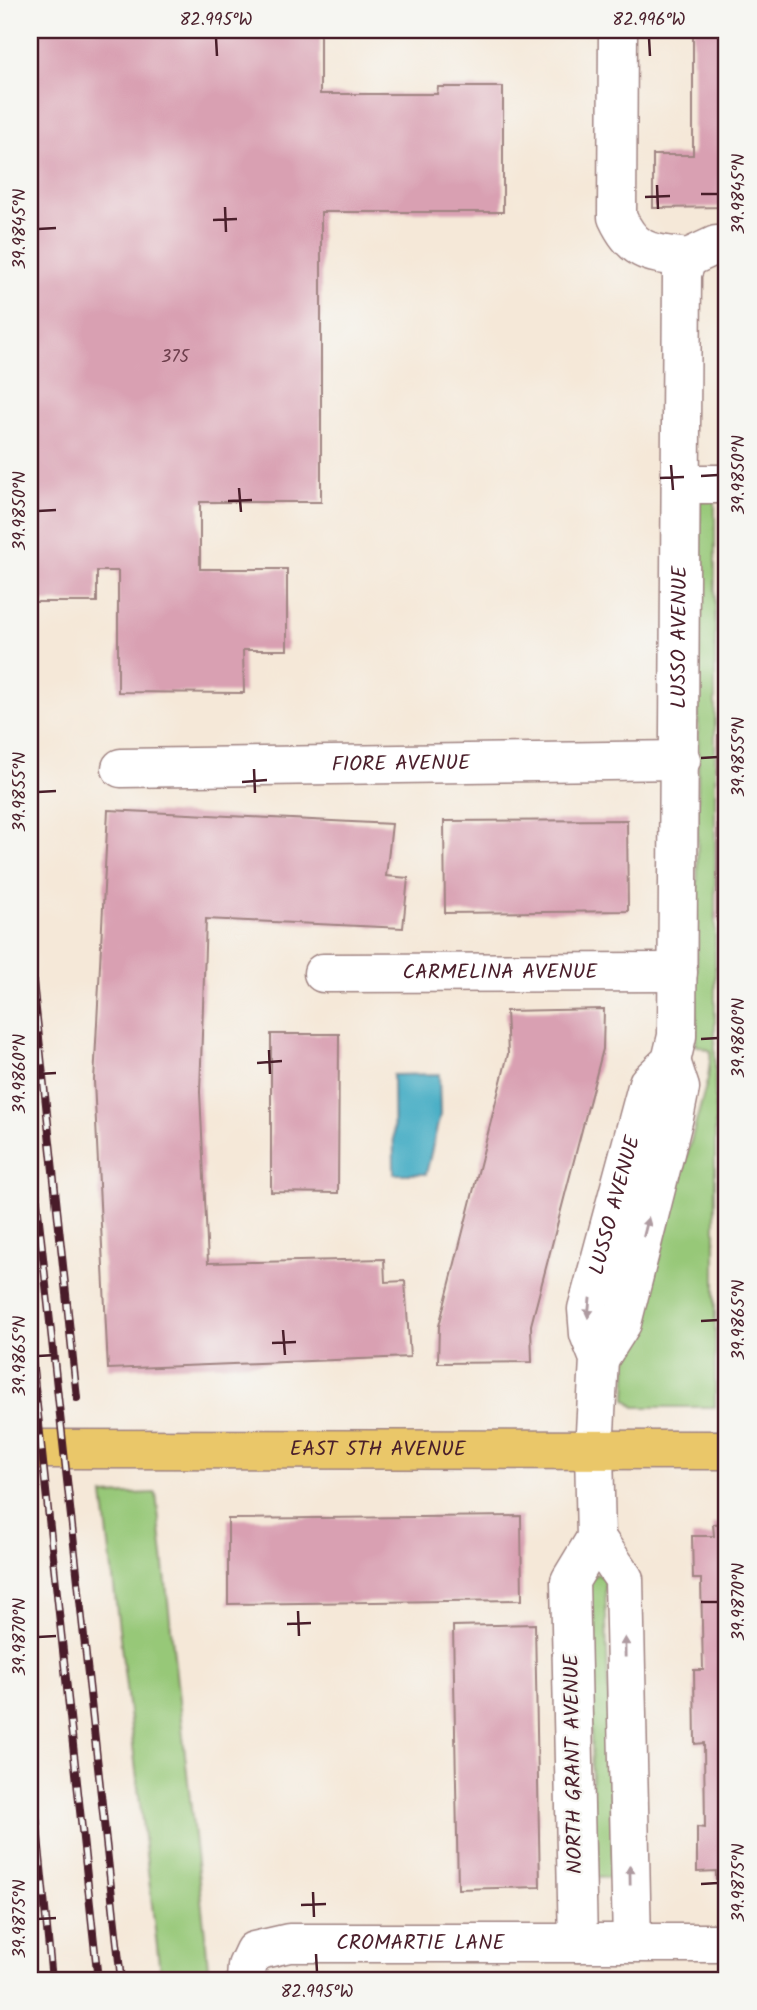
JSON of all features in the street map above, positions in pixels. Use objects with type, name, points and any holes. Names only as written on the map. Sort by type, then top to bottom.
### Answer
[{"type":"main road","name":"EAST 5TH AVENUE","points":[[30,1449],[727,1450]]},
{"type":"street","points":[[618,30],[617,217],[627,239],[653,253],[688,258],[716,246],[727,245]]},
{"type":"street","name":"LUSSO AVENUE","points":[[594,1450],[599,1359],[622,1323],[680,1088],[671,1061],[677,1036],[681,760],[682,273],[688,258]]},
{"type":"street","points":[[681,484],[727,484]]},
{"type":"street","name":"FIORE AVENUE","points":[[121,768],[681,760]]},
{"type":"street","name":"CARMELINA AVENUE","points":[[323,974],[678,972]]},
{"type":"street","points":[[594,1450],[596,1538],[624,1580],[632,1943]]},
{"type":"street","name":"NORTH GRANT AVENUE","points":[[578,1943],[570,1581],[596,1538]]},
{"type":"street","name":"CROMARTIE LANE","points":[[246,1980],[247,1966],[254,1951],[289,1943],[578,1943]]},
{"type":"street","points":[[578,1943],[727,1943]]},
{"type":"green space","points":[[700,500],[715,500],[715,1407],[635,1407],[626,1399],[628,1333],[642,1322],[708,1078],[711,1051],[696,1045]]},
{"type":"green space","points":[[156,1493],[209,1980],[161,1980],[103,1495]]},
{"type":"green space","points":[[597,1574],[605,1578],[613,1877],[596,1878],[593,1871],[589,1579]]},
{"type":"water","points":[[439,1074],[440,1115],[426,1174],[394,1174],[393,1075]]},
{"type":"building","points":[[30,30],[320,30],[320,94],[437,94],[438,87],[503,87],[503,212],[321,212],[321,502],[200,502],[200,569],[287,569],[287,650],[243,650],[244,693],[118,692],[118,571],[97,571],[97,602],[30,602]]},
{"type":"building","points":[[693,30],[727,30],[727,207],[653,208],[653,155],[693,155]]},
{"type":"building","points":[[718,735],[727,735],[727,921],[717,921]]},
{"type":"building","points":[[108,810],[392,824],[386,876],[408,878],[403,928],[206,919],[200,1092],[208,1263],[384,1259],[385,1282],[405,1281],[410,1357],[108,1369],[94,1081]]},
{"type":"building","points":[[627,820],[628,911],[445,913],[444,821]]},
{"type":"building","points":[[604,1009],[603,1049],[531,1325],[532,1362],[438,1363],[439,1326],[508,1054],[506,1011]]},
{"type":"building","points":[[271,1034],[339,1034],[338,1193],[271,1192]]},
{"type":"building","points":[[521,1516],[522,1600],[228,1604],[228,1519]]},
{"type":"building","points":[[727,1523],[727,1879],[716,1879],[716,1871],[697,1872],[697,1827],[705,1828],[704,1743],[695,1744],[694,1670],[703,1670],[701,1579],[693,1579],[692,1536],[714,1536],[713,1524]]},
{"type":"building","points":[[535,1624],[540,1887],[458,1889],[453,1626]]},
{"type":"railway","points":[[30,953],[77,1398]]},
{"type":"railway","points":[[30,1137],[121,1980]]},
{"type":"railway","points":[[30,1340],[98,1980]]},
{"type":"railway","points":[[30,1755],[52,1980]]},
{"type":"railway","points":[[30,1969],[33,1980]]}]
